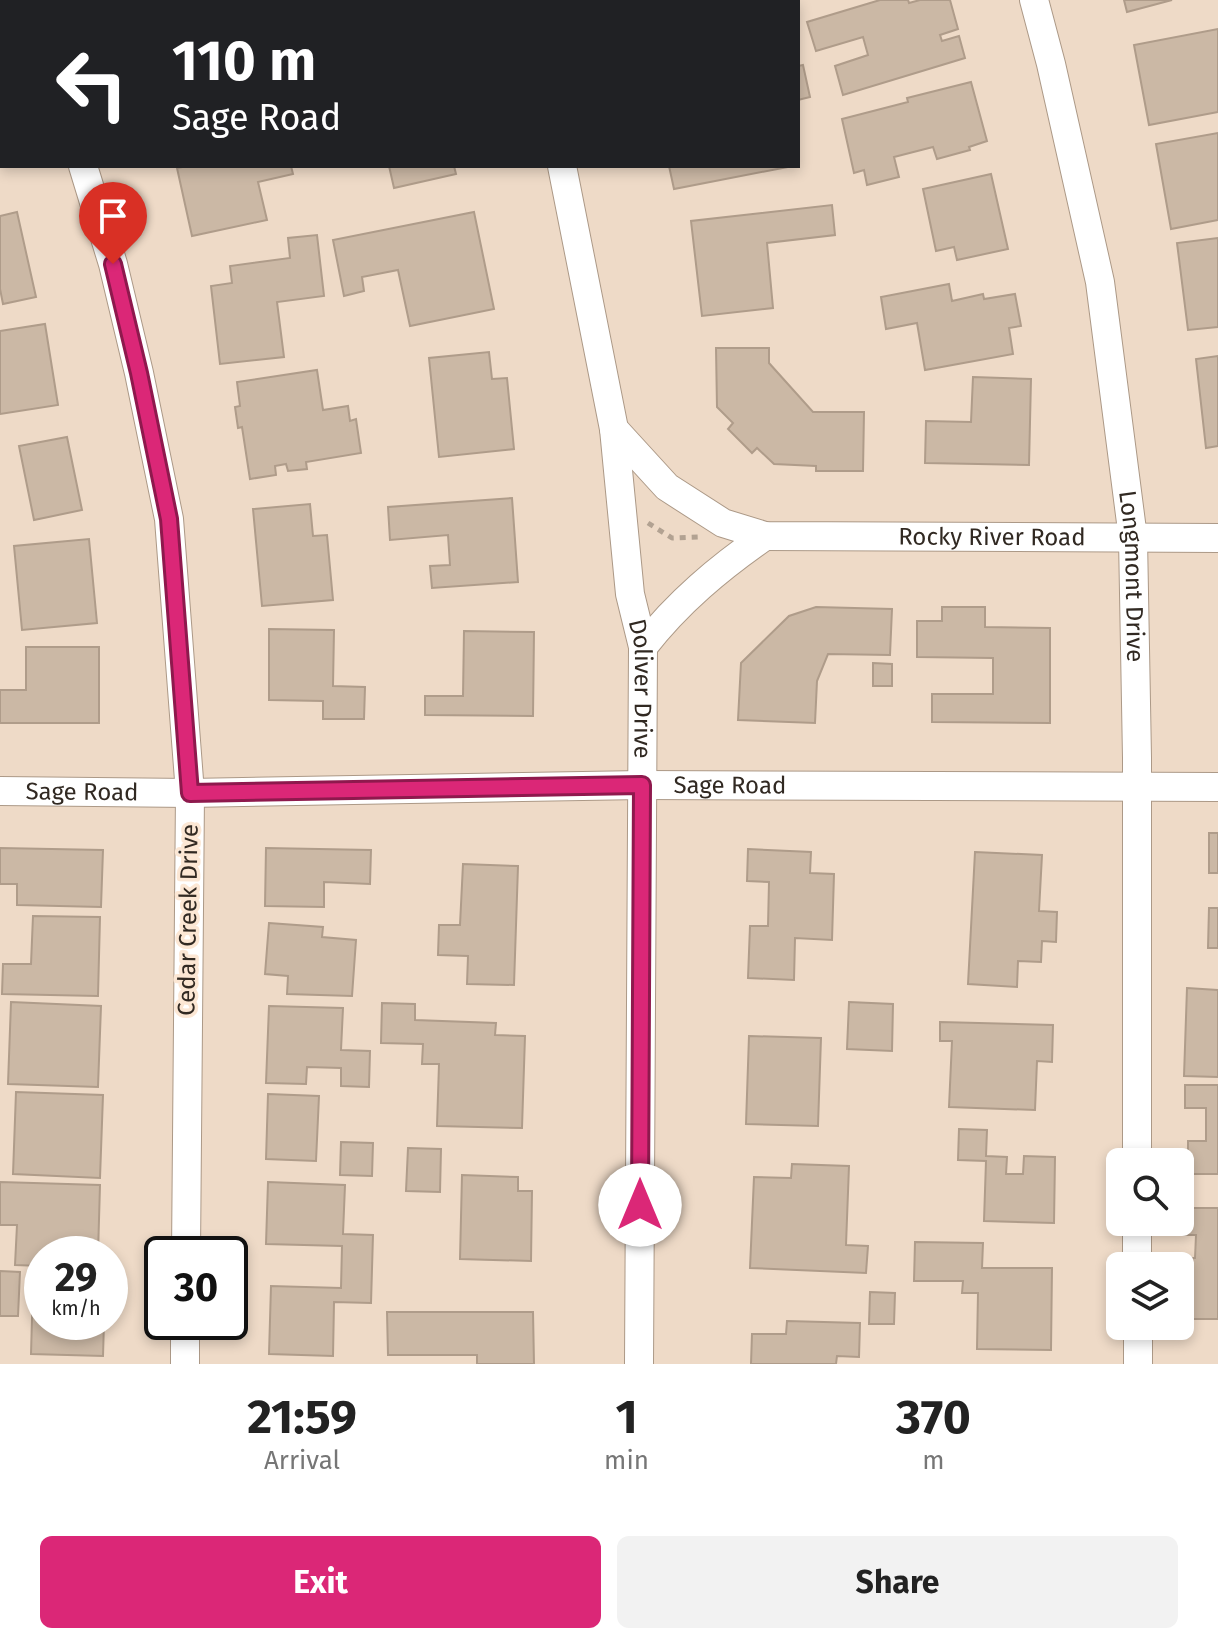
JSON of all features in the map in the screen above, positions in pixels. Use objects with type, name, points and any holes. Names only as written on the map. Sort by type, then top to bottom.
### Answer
[{"type":"street","name":"Longmont Drive","points":[[1034,0],[1100,282],[1133,538],[1137,1148]]},
{"type":"street","name":"Cedar Creek Drive","points":[[84,168],[113,264],[169,519],[190,793],[186,1236]]},
{"type":"street","name":"Doliver Drive","points":[[562,168],[614,429],[630,594],[643,647],[639,1364]]},
{"type":"street","name":"Rocky River Road","points":[[614,429],[667,487],[723,523],[765,536],[1218,538]]},
{"type":"street","points":[[643,647],[680,604],[723,566],[765,536]]},
{"type":"street","name":"Sage Road","points":[[0,791],[190,793],[642,785],[1218,787]]},
{"type":"street","points":[[185,1340],[185,1364]]},
{"type":"street","points":[[1138,1340],[1138,1364]]},
{"type":"path","points":[[625,520],[645,522],[672,538],[680,539],[700,536],[723,523]]},
{"type":"building","points":[[880,0],[908,0],[909,3],[950,0],[958,29],[940,35],[942,41],[959,36],[965,58],[843,95],[835,66],[868,55],[863,37],[816,51],[807,22]]},
{"type":"building","points":[[1124,0],[1172,0],[1127,12]]},
{"type":"building","points":[[1218,29],[1218,112],[1149,125],[1134,45]]},
{"type":"building","points":[[803,65],[810,97],[800,100],[800,66]]},
{"type":"building","points":[[971,82],[987,141],[969,147],[970,150],[937,159],[933,147],[894,157],[899,177],[867,185],[864,170],[854,173],[842,119]]},
{"type":"building","points":[[1218,133],[1218,220],[1171,229],[1156,144]]},
{"type":"building","points":[[177,168],[292,168],[293,174],[258,182],[267,220],[192,236]]},
{"type":"building","points":[[389,168],[454,168],[456,174],[394,188]]},
{"type":"building","points":[[669,168],[783,168],[674,189]]},
{"type":"building","points":[[991,174],[1008,249],[957,260],[954,247],[936,251],[923,189]]},
{"type":"building","points":[[832,205],[835,235],[767,243],[773,308],[702,316],[691,221]]},
{"type":"building","points":[[17,212],[36,297],[3,304],[0,289],[0,216]]},
{"type":"building","points":[[474,212],[494,309],[410,326],[398,270],[362,277],[364,291],[344,296],[333,240]]},
{"type":"building","points":[[317,235],[324,296],[277,302],[284,357],[220,364],[211,286],[232,283],[230,266],[290,258],[288,238]]},
{"type":"building","points":[[1218,238],[1218,327],[1188,330],[1177,243]]},
{"type":"building","points":[[949,284],[952,301],[983,294],[984,299],[1015,294],[1021,326],[1009,328],[1013,354],[925,370],[917,323],[886,329],[881,297]]},
{"type":"building","points":[[45,324],[58,405],[0,414],[0,331]]},
{"type":"building","points":[[716,348],[769,348],[769,363],[813,412],[864,412],[863,471],[816,471],[816,466],[774,464],[757,448],[752,453],[728,429],[733,423],[717,407]]},
{"type":"building","points":[[489,352],[492,379],[507,378],[514,449],[439,457],[429,358]]},
{"type":"building","points":[[1218,356],[1218,446],[1206,448],[1196,359]]},
{"type":"building","points":[[317,370],[323,410],[348,406],[350,421],[356,419],[361,453],[306,462],[307,469],[288,471],[286,464],[275,466],[276,475],[250,479],[242,427],[238,428],[235,407],[240,406],[237,382]]},
{"type":"building","points":[[973,377],[1031,379],[1029,465],[925,463],[926,421],[971,422]]},
{"type":"building","points":[[67,437],[82,510],[34,520],[19,446]]},
{"type":"building","points":[[512,498],[518,582],[432,588],[430,566],[450,565],[448,535],[390,540],[388,507]]},
{"type":"building","points":[[310,504],[313,536],[327,535],[333,600],[262,606],[253,509]]},
{"type":"building","points":[[89,539],[97,623],[22,630],[14,546]]},
{"type":"building","points":[[816,607],[892,609],[890,655],[828,654],[817,681],[815,723],[738,720],[741,663],[789,616]]},
{"type":"building","points":[[942,607],[985,607],[985,627],[1050,628],[1050,723],[932,722],[932,694],[993,694],[993,658],[917,657],[917,621],[942,621]]},
{"type":"building","points":[[269,629],[334,630],[333,686],[365,687],[364,719],[323,719],[323,701],[269,700]]},
{"type":"building","points":[[464,631],[534,632],[533,716],[425,715],[425,696],[463,696]]},
{"type":"building","points":[[26,647],[99,647],[99,723],[0,723],[0,690],[26,690]]},
{"type":"building","points":[[873,663],[892,664],[892,686],[873,686]]},
{"type":"building","points":[[1209,833],[1218,833],[1218,873],[1209,873]]},
{"type":"building","points":[[0,848],[103,850],[101,907],[17,905],[17,884],[0,884]]},
{"type":"building","points":[[266,848],[371,850],[370,884],[324,882],[324,907],[265,906]]},
{"type":"building","points":[[748,849],[811,852],[810,873],[834,874],[832,940],[795,938],[794,980],[748,978],[750,926],[768,926],[769,882],[747,881]]},
{"type":"building","points":[[975,852],[1042,855],[1039,911],[1057,912],[1056,942],[1042,941],[1041,962],[1018,961],[1017,987],[968,984]]},
{"type":"building","points":[[463,864],[518,866],[514,985],[467,984],[468,956],[438,955],[439,925],[460,925]]},
{"type":"building","points":[[1209,908],[1218,908],[1218,948],[1208,948]]},
{"type":"building","points":[[33,916],[100,917],[98,996],[2,994],[3,964],[31,964]]},
{"type":"building","points":[[269,923],[323,927],[322,937],[356,940],[352,996],[287,994],[288,976],[265,974]]},
{"type":"building","points":[[1187,988],[1218,990],[1218,1077],[1184,1076]]},
{"type":"building","points":[[11,1002],[101,1006],[98,1087],[8,1084]]},
{"type":"building","points":[[849,1002],[893,1004],[892,1051],[847,1049]]},
{"type":"building","points":[[382,1003],[415,1004],[415,1020],[496,1023],[495,1035],[525,1036],[522,1128],[437,1126],[439,1064],[422,1064],[423,1044],[381,1043]]},
{"type":"building","points":[[269,1006],[343,1008],[341,1050],[370,1051],[369,1087],[341,1086],[341,1068],[307,1067],[306,1084],[266,1083]]},
{"type":"building","points":[[940,1022],[1053,1025],[1052,1062],[1037,1061],[1035,1110],[949,1107],[952,1041],[940,1041]]},
{"type":"building","points":[[749,1036],[821,1038],[818,1126],[746,1124]]},
{"type":"building","points":[[1185,1085],[1218,1085],[1218,1174],[1194,1174],[1194,1148],[1188,1148],[1188,1141],[1206,1141],[1206,1108],[1185,1108]]},
{"type":"building","points":[[16,1092],[103,1095],[100,1178],[13,1174]]},
{"type":"building","points":[[268,1094],[319,1096],[316,1161],[266,1159]]},
{"type":"building","points":[[959,1129],[987,1130],[986,1156],[1007,1157],[1006,1174],[1023,1174],[1024,1156],[1055,1157],[1054,1223],[984,1221],[986,1161],[958,1160]]},
{"type":"building","points":[[341,1142],[373,1143],[372,1176],[340,1175]]},
{"type":"building","points":[[408,1148],[441,1149],[440,1192],[406,1191]]},
{"type":"building","points":[[792,1164],[849,1166],[846,1245],[868,1246],[866,1273],[750,1268],[754,1177],[791,1178]]},
{"type":"building","points":[[462,1175],[518,1177],[518,1191],[532,1191],[531,1261],[460,1259]]},
{"type":"building","points":[[0,1182],[100,1185],[99,1236],[24,1236],[24,1265],[15,1265],[17,1225],[0,1225]]},
{"type":"building","points":[[268,1182],[345,1185],[343,1234],[373,1235],[371,1303],[334,1302],[333,1356],[269,1354],[271,1286],[341,1288],[342,1246],[266,1244]]},
{"type":"building","points":[[1194,1208],[1218,1208],[1218,1319],[1194,1319]]},
{"type":"building","points":[[915,1242],[983,1243],[982,1268],[1052,1268],[1051,1350],[977,1349],[978,1293],[962,1293],[963,1281],[914,1281]]},
{"type":"building","points":[[0,1271],[20,1272],[18,1316],[0,1316]]},
{"type":"building","points":[[870,1292],[895,1293],[894,1324],[869,1324]]},
{"type":"building","points":[[387,1312],[533,1312],[534,1364],[477,1364],[477,1355],[388,1355]]},
{"type":"building","points":[[787,1321],[860,1323],[859,1357],[837,1356],[836,1364],[751,1364],[752,1334],[786,1334]]},
{"type":"building","points":[[31,1340],[103,1340],[103,1356],[31,1354]]},
{"type":"route","points":[[113,264],[169,519],[190,793],[642,785],[640,1205]]}]
